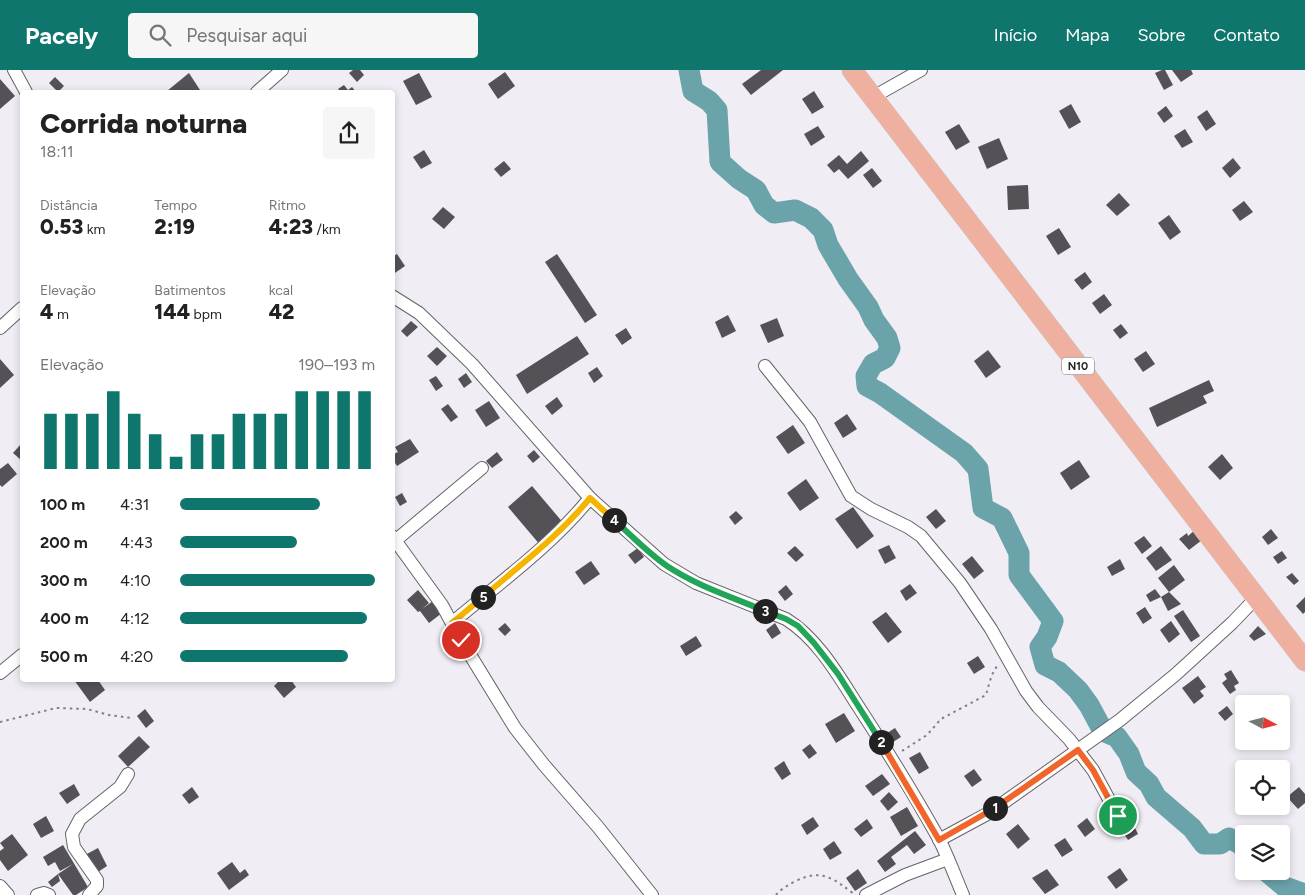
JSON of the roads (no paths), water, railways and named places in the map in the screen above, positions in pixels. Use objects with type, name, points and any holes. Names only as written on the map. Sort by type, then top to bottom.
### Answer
[{"type":"main road","name":"N10","points":[[852,70],[1305,661]]},
{"type":"street","points":[[14,70],[25,90]]},
{"type":"street","points":[[259,90],[282,70]]},
{"type":"street","points":[[873,97],[921,70]]},
{"type":"street","points":[[395,298],[419,313],[472,364],[590,498],[664,564],[696,583],[786,619],[798,626],[838,674],[891,757],[939,840],[963,895]]},
{"type":"street","points":[[0,328],[20,310]]},
{"type":"street","points":[[765,366],[810,422],[852,496],[871,510],[908,527],[921,536],[960,584],[991,629],[1026,691],[1093,770],[1118,816]]},
{"type":"street","points":[[395,537],[482,468]]},
{"type":"street","points":[[452,623],[544,547],[571,521],[590,498]]},
{"type":"street","points":[[395,539],[442,605],[515,728],[652,895]]},
{"type":"street","points":[[939,840],[989,812],[1120,720],[1175,675],[1232,623],[1256,598]]},
{"type":"street","points":[[0,673],[20,657]]},
{"type":"street","points":[[89,895],[97,886],[97,880],[74,847],[72,834],[80,819],[120,787],[128,774]]},
{"type":"street","points":[[866,895],[905,875],[948,859]]},
{"type":"street","points":[[0,886],[8,895]]},
{"type":"street","points":[[37,895],[44,893],[50,895]]},
{"type":"waterway","points":[[689,70],[693,91],[709,101],[717,110],[720,162],[739,179],[756,190],[764,205],[774,213],[795,210],[811,218],[823,230],[828,245],[848,279],[887,338],[890,348],[885,358],[873,364],[866,376],[867,386],[880,393],[964,453],[978,469],[983,508],[1002,518],[1019,553],[1019,575],[1053,621],[1047,637],[1040,647],[1045,665],[1059,672],[1078,690],[1089,705],[1103,731],[1117,737],[1129,754],[1136,772],[1149,784],[1156,797],[1192,828],[1204,844],[1220,844],[1229,838],[1235,841]]},
{"type":"waterway","points":[[1277,880],[1285,887],[1305,894]]}]
